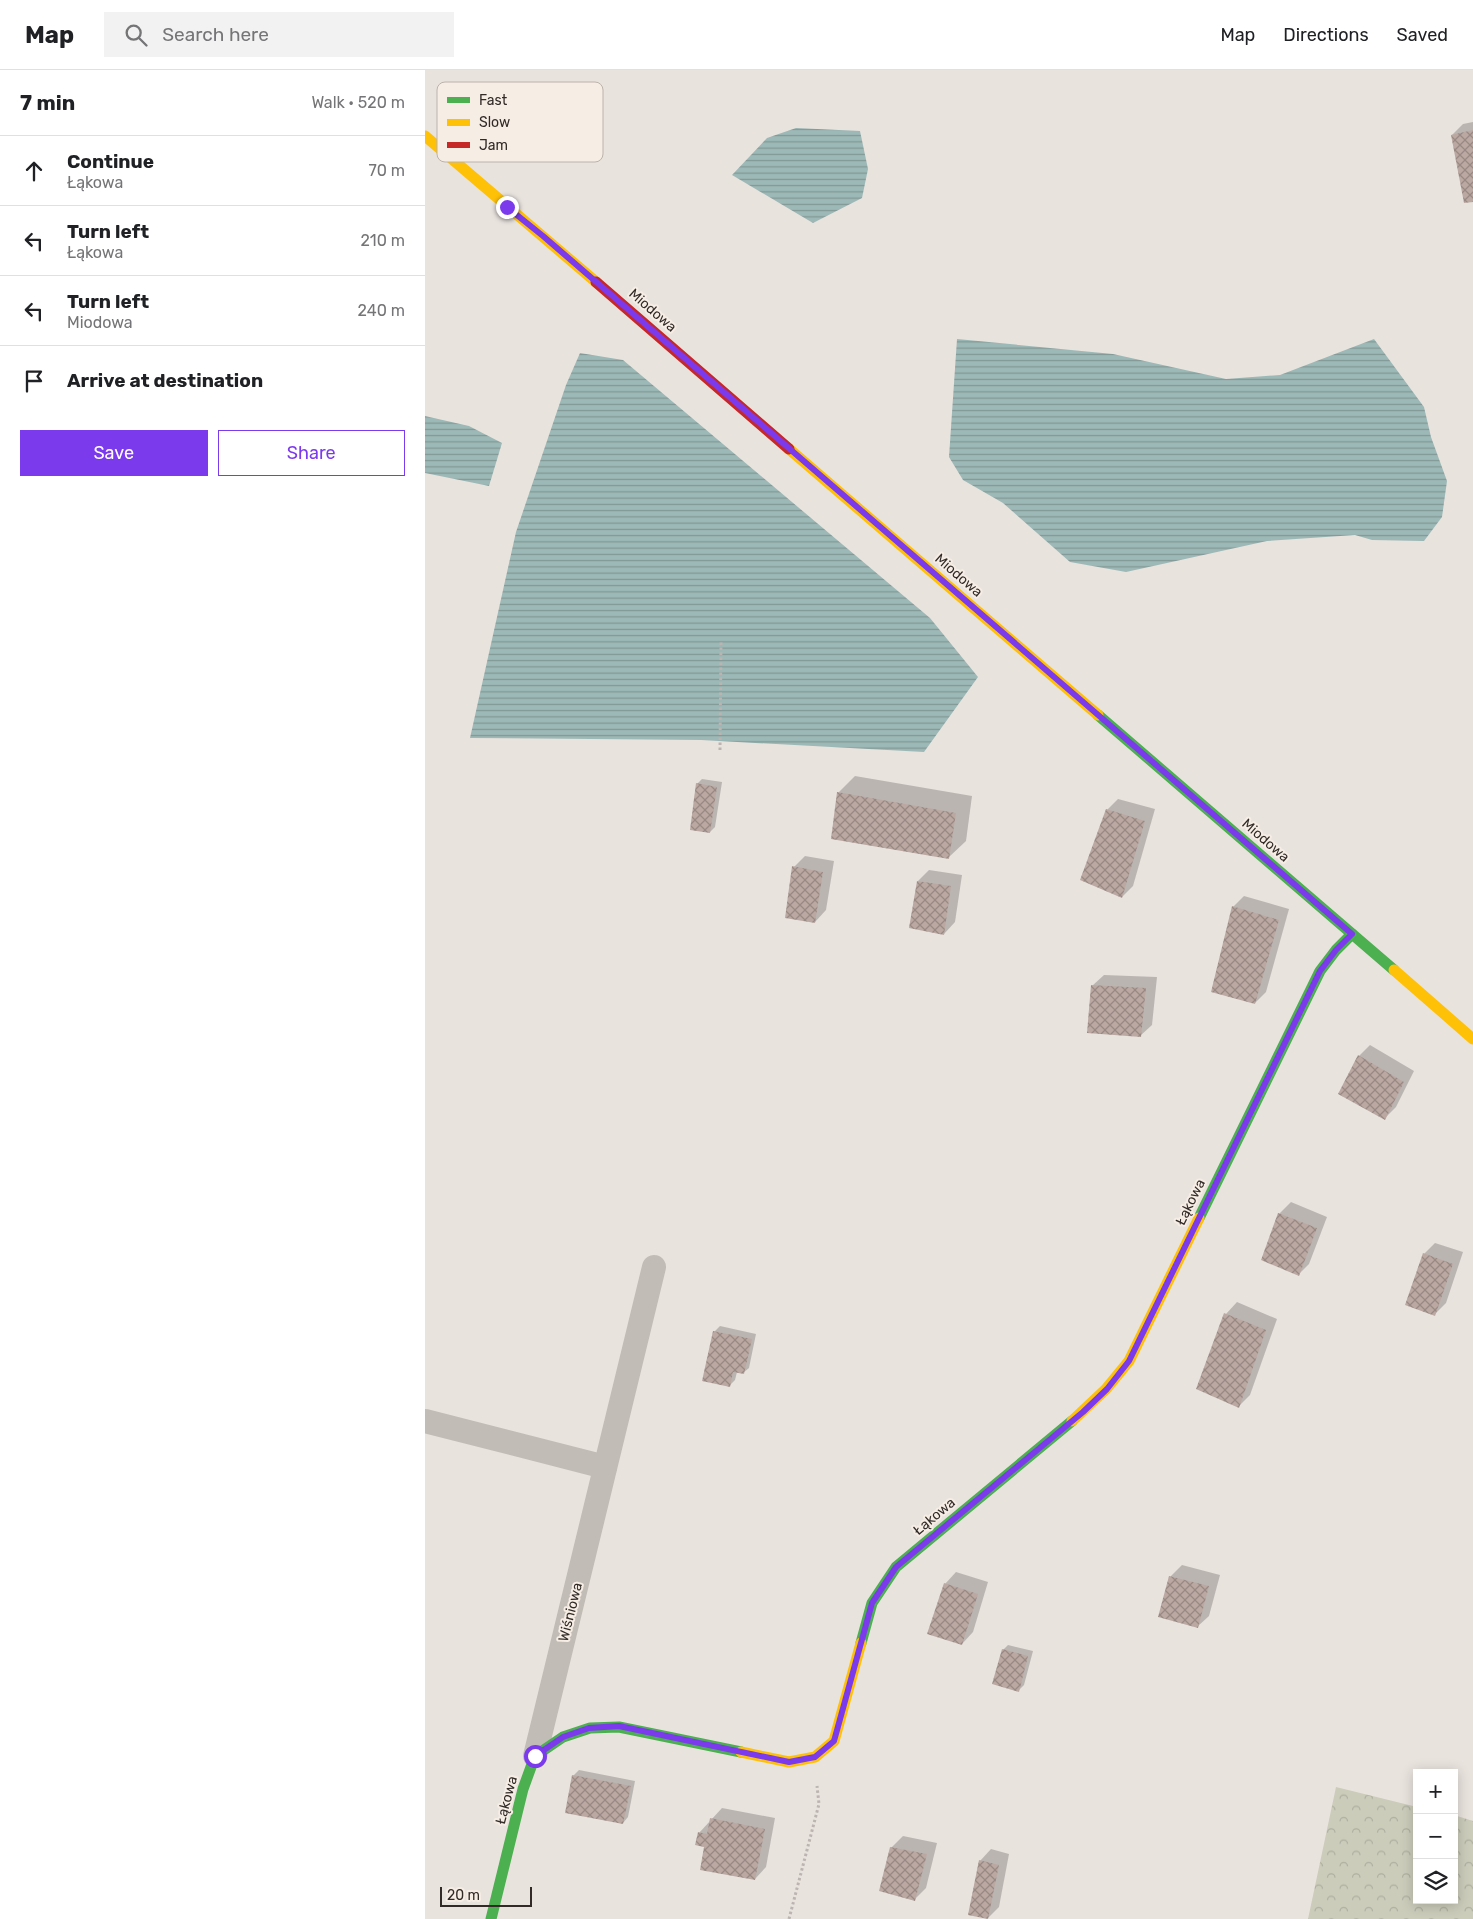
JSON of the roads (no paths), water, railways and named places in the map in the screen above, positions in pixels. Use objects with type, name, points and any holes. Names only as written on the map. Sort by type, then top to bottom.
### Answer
[{"type":"street","name":"Miodowa","points":[[425,136],[437,146]]},
{"type":"street","name":"Miodowa","points":[[455,162],[1473,1039]]},
{"type":"street","name":"Łąkowa","points":[[491,1919],[523,1789],[535,1756],[563,1737],[589,1728],[619,1726],[789,1762],[815,1757],[834,1741],[872,1603],[896,1567],[1083,1412],[1107,1389],[1129,1361],[1320,971],[1336,950],[1352,934]]},
{"type":"street","name":"Wiśniowa","points":[[535,1756],[654,1267]]},
{"type":"street","points":[[425,1421],[605,1467]]},
{"type":"water","points":[[796,128],[860,131],[868,169],[862,198],[813,223],[732,175],[767,138]]},
{"type":"water","points":[[957,339],[1113,354],[1226,379],[1280,375],[1374,339],[1424,407],[1431,437],[1447,481],[1442,517],[1424,541],[1372,540],[1355,535],[1267,541],[1126,572],[1070,562],[1003,503],[963,480],[949,457]]},
{"type":"water","points":[[580,353],[623,360],[930,618],[978,677],[924,752],[701,740],[470,738],[516,532],[566,385]]},
{"type":"water","points":[[425,416],[469,426],[502,443],[489,486],[425,473]]}]
